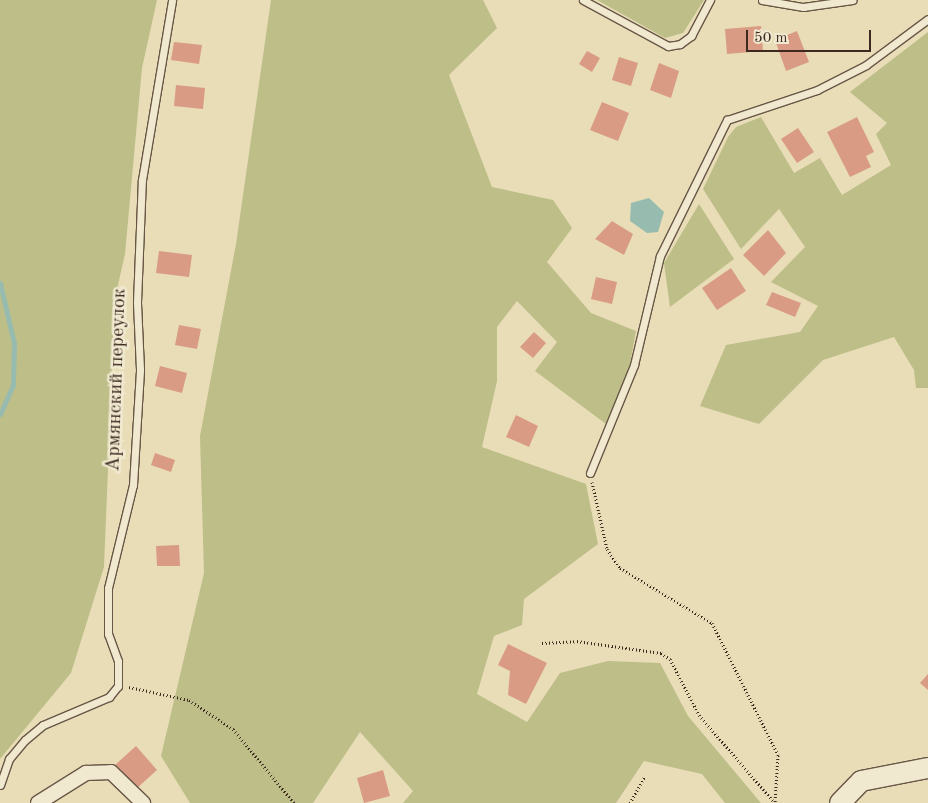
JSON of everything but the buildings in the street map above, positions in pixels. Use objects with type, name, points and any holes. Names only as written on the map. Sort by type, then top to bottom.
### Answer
[{"type":"street","points":[[840,803],[861,780],[928,768]]},
{"type":"street","points":[[38,803],[86,772],[111,772],[143,803]]},
{"type":"lane","name":"Армянский переулок","points":[[118,686],[118,661],[108,634],[108,588],[133,485],[140,369],[136,302],[142,180],[172,0]]},
{"type":"lane","points":[[583,0],[668,46],[680,44],[691,36],[710,0]]},
{"type":"lane","points":[[762,0],[803,7],[854,0]]},
{"type":"lane","points":[[590,473],[634,365],[660,256],[727,120],[817,90],[866,65],[928,19]]},
{"type":"lane","points":[[0,785],[10,759],[25,740],[43,725],[109,697],[118,686]]},
{"type":"path","points":[[590,473],[612,557],[620,568],[712,623],[778,755],[775,803]]},
{"type":"path","points":[[542,643],[576,641],[661,653],[670,659],[699,715],[775,803]]},
{"type":"path","points":[[118,686],[157,690],[190,700],[233,728],[294,803]]},
{"type":"path","points":[[630,803],[645,776]]},
{"type":"green space","points":[[0,0],[157,0],[142,68],[125,254],[115,298],[104,567],[71,673],[0,759]]},
{"type":"green space","points":[[271,0],[483,0],[497,28],[449,75],[492,187],[553,200],[572,228],[547,262],[591,313],[636,331],[629,369],[606,424],[535,371],[557,342],[517,301],[497,327],[497,381],[482,447],[586,484],[598,544],[524,599],[522,625],[494,636],[477,694],[527,722],[560,673],[608,661],[660,663],[688,716],[761,803],[725,803],[702,774],[644,761],[616,803],[403,803],[413,791],[360,732],[313,803],[190,803],[161,756],[204,573],[200,436],[236,244]]},
{"type":"green space","points":[[597,0],[704,0],[683,33],[665,38]]},
{"type":"green space","points":[[928,32],[928,388],[916,388],[914,370],[894,337],[823,360],[759,424],[700,406],[726,345],[800,332],[818,306],[771,282],[805,247],[779,209],[741,249],[703,189],[728,137],[736,127],[761,117],[794,173],[820,158],[842,195],[891,165],[876,134],[887,123],[850,92]]},
{"type":"green space","points":[[699,204],[734,259],[670,307],[664,263]]},
{"type":"water","points":[[649,198],[664,212],[658,232],[647,233],[630,221],[631,203]]},
{"type":"waterway","points":[[0,283],[14,343],[13,385],[0,414]]}]
